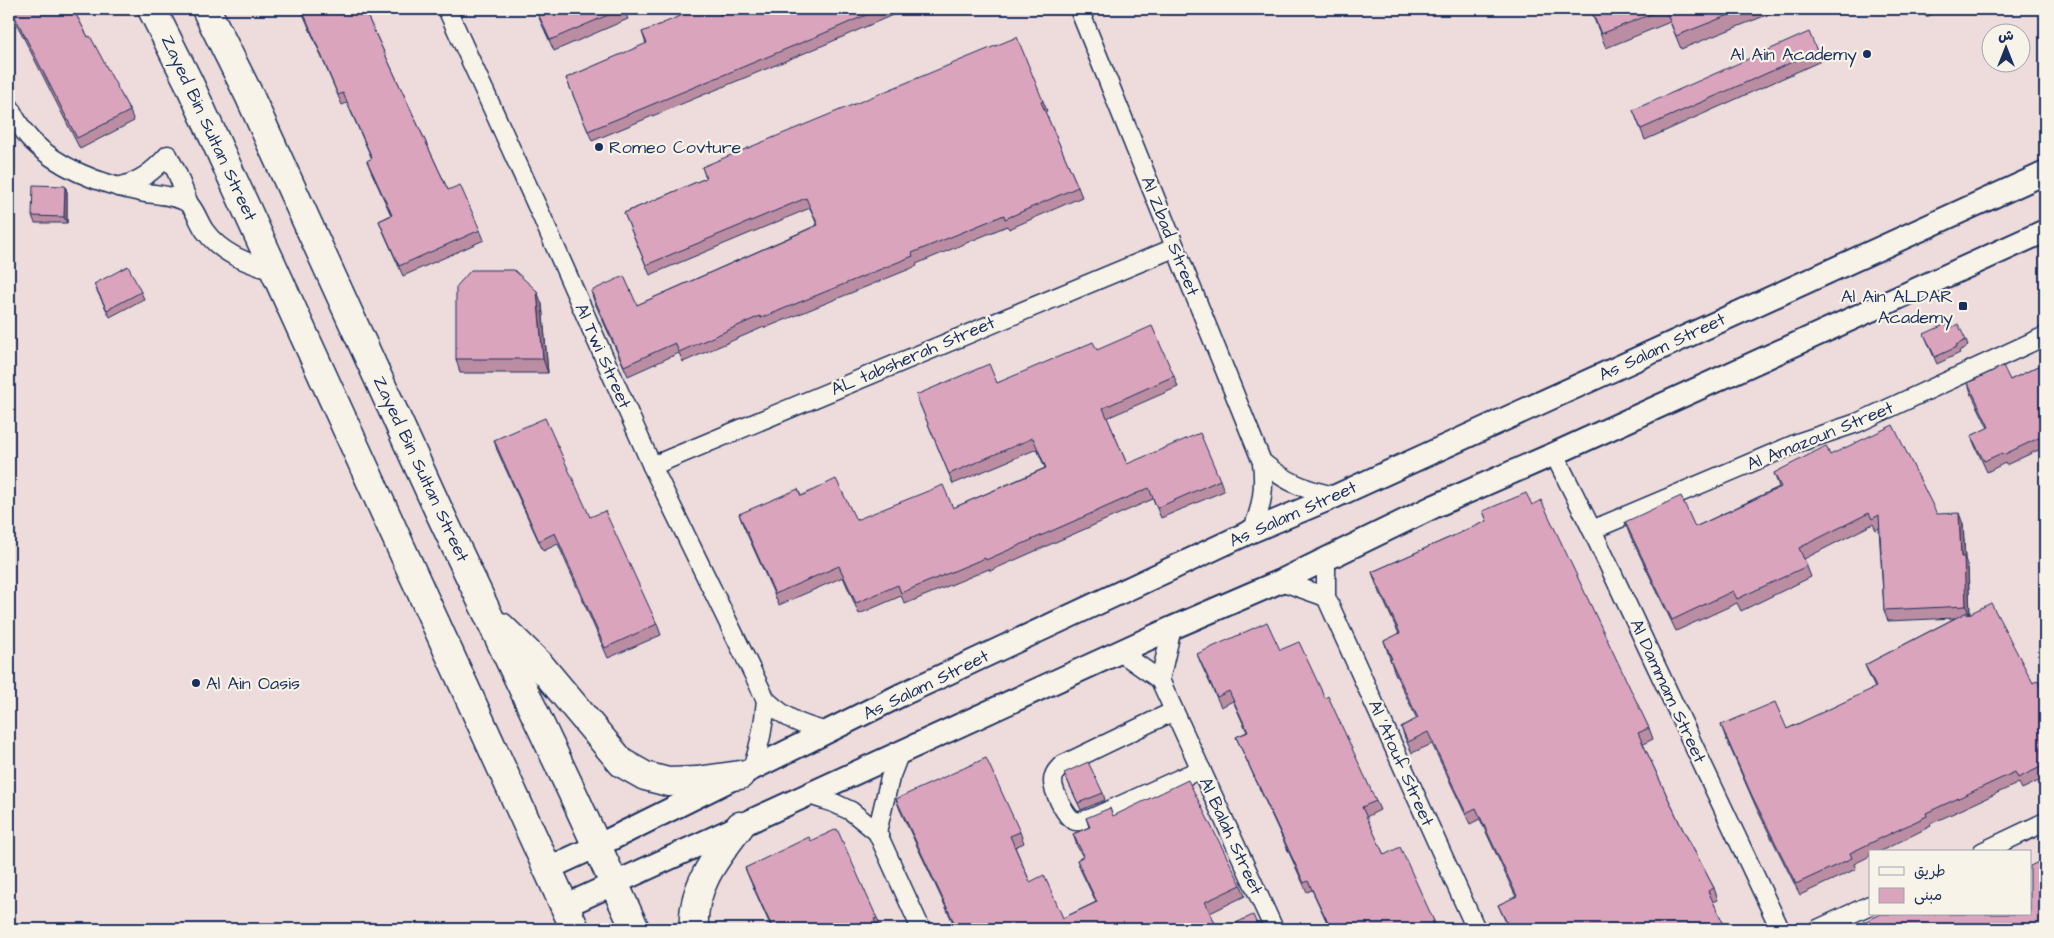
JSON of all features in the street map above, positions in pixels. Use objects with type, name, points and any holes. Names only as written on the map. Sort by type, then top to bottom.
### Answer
[{"type":"highway","name":"Zayed Bin Sultan Street","points":[[152,9],[189,83],[276,272],[570,918]]},
{"type":"highway","name":"Zayed Bin Sultan Street","points":[[206,9],[249,95],[635,929]]},
{"type":"highway","points":[[489,616],[539,664],[622,763],[645,776],[668,782],[697,781],[746,772]]},
{"type":"highway","points":[[694,929],[694,909],[706,875],[717,855],[740,826]]},
{"type":"street","name":"Al Twi Street","points":[[447,9],[542,217],[652,466],[766,700],[784,716],[805,727],[828,732]]},
{"type":"street","name":"Al Zbad Street","points":[[1079,9],[1262,462],[1264,479],[1263,497],[1259,515],[1252,531]]},
{"type":"street","points":[[9,106],[26,134],[47,154],[67,167],[115,187],[166,196],[189,204]]},
{"type":"street","points":[[115,187],[130,184],[144,177],[157,168],[168,155],[189,204],[212,241],[238,259],[276,272]]},
{"type":"street","name":"As Salam Street","points":[[547,869],[903,694],[1252,531],[1336,496],[2045,173]]},
{"type":"street","points":[[570,918],[614,884],[1172,628],[1282,581],[1434,506],[1554,454],[2045,231]]},
{"type":"street","name":"AL tabsherah Street","points":[[652,466],[1174,248]]},
{"type":"street","name":"Al Amazoun Street","points":[[1592,530],[1800,442],[1857,424],[2045,336]]},
{"type":"street","name":"Al Dammam Street","points":[[1554,454],[1592,530],[1780,929]]},
{"type":"street","name":"Al Zbad Street","points":[[1262,462],[1278,476],[1295,486],[1315,493],[1336,496]]},
{"type":"street","name":"Al 'Atouf Street","points":[[1326,559],[1326,597],[1476,929]]},
{"type":"street","points":[[1282,581],[1326,597]]},
{"type":"street","points":[[1120,652],[1160,680],[1172,628]]},
{"type":"street","name":"Al Balah Street","points":[[1160,680],[1274,929]]},
{"type":"street","points":[[746,772],[760,747],[766,700]]},
{"type":"street","name":"Al Balah Street","points":[[1174,711],[1062,766],[1055,772],[1053,782],[1055,792],[1068,816],[1074,821],[1081,821],[1092,818],[1201,769]]},
{"type":"street","points":[[877,832],[890,778],[900,752]]},
{"type":"street","points":[[810,795],[834,803],[851,812],[877,832],[921,929]]},
{"type":"street","points":[[1986,850],[2045,822]]},
{"type":"street","points":[[1818,929],[1869,904]]},
{"type":"building","points":[[11,9],[73,9],[88,37],[90,36],[130,111],[77,138]]},
{"type":"building","points":[[302,9],[364,9],[448,190],[460,185],[480,230],[399,266],[379,221],[392,215],[367,161],[372,158],[343,93],[338,95]]},
{"type":"building","points":[[536,9],[622,9],[550,40]]},
{"type":"building","points":[[697,9],[718,9],[720,15],[735,9],[880,9],[588,131],[566,78],[647,43],[642,32]]},
{"type":"building","points":[[1591,9],[1664,9],[1601,34]]},
{"type":"building","points":[[1665,9],[1744,9],[1676,36]]},
{"type":"building","points":[[1809,32],[1817,51],[1641,129],[1633,110]]},
{"type":"building","points":[[1017,37],[1043,101],[1041,102],[1078,187],[1005,219],[1004,215],[912,253],[913,256],[761,318],[760,316],[679,352],[675,343],[624,366],[591,291],[624,276],[637,305],[818,225],[806,198],[646,265],[624,213],[706,178],[702,167]]},
{"type":"building","points":[[33,185],[65,186],[64,217],[32,216]]},
{"type":"building","points":[[128,266],[141,292],[107,310],[94,284]]},
{"type":"building","points":[[471,270],[514,270],[537,291],[543,359],[456,359],[456,287]]},
{"type":"building","points":[[1946,324],[1949,329],[1958,324],[1966,340],[1956,345],[1957,347],[1935,357],[1924,334]]},
{"type":"building","points":[[1152,326],[1174,376],[1103,408],[1127,464],[1200,433],[1220,480],[1157,508],[1149,488],[986,560],[985,558],[901,593],[898,585],[856,603],[839,566],[775,594],[739,514],[798,489],[801,496],[836,479],[856,520],[943,485],[953,508],[1046,468],[1033,438],[949,474],[916,395],[989,364],[997,383],[1093,342],[1097,350]]},
{"type":"building","points":[[2045,363],[2045,435],[2003,455],[2002,453],[1984,461],[1971,436],[1989,427],[1968,383],[2003,366],[2010,380]]},
{"type":"building","points":[[545,418],[590,517],[605,511],[657,624],[605,648],[555,533],[539,541],[494,440]]},
{"type":"building","points":[[1893,425],[1937,514],[1959,513],[1961,557],[1964,557],[1966,606],[1884,610],[1879,515],[1872,519],[1869,513],[1799,548],[1807,566],[1737,599],[1733,591],[1672,620],[1625,522],[1681,496],[1695,527],[1781,487],[1774,473],[1826,446],[1830,455]]},
{"type":"building","points":[[1526,493],[1532,505],[1541,500],[1649,728],[1638,733],[1680,824],[1714,888],[1708,891],[1726,929],[1510,929],[1498,905],[1517,896],[1476,808],[1466,813],[1428,732],[1408,742],[1401,727],[1418,718],[1390,659],[1392,659],[1384,641],[1400,633],[1372,572],[1487,521],[1483,511]]},
{"type":"building","points":[[2045,578],[2045,591],[2040,581]]},
{"type":"building","points":[[1991,603],[2033,683],[2038,680],[2041,687],[2045,685],[2045,765],[2018,778],[2015,772],[1926,813],[1927,816],[1850,853],[1852,858],[1796,884],[1752,796],[1721,725],[1775,702],[1787,729],[1876,687],[1865,665],[1967,612],[1967,615]]},
{"type":"building","points":[[1267,622],[1280,650],[1299,642],[1325,698],[1328,696],[1376,801],[1362,807],[1384,855],[1400,847],[1436,929],[1331,929],[1308,881],[1304,883],[1236,737],[1248,732],[1229,691],[1217,697],[1197,654]]},
{"type":"building","points":[[986,758],[1020,832],[1010,836],[1030,882],[1044,875],[1063,918],[1097,902],[1077,860],[1084,856],[1073,834],[1090,827],[1086,818],[1110,808],[1113,816],[1188,780],[1241,885],[1205,902],[1218,929],[957,929],[896,799]]},
{"type":"building","points":[[1088,762],[1103,793],[1078,803],[1064,773]]},
{"type":"building","points":[[837,829],[877,918],[874,919],[879,929],[773,929],[745,868],[809,837],[811,841]]},
{"type":"building","points":[[2045,859],[2045,929],[1849,929],[1877,916],[2032,916],[2032,865]]},
{"type":"building","points":[[1253,915],[1259,929],[1223,929]]},
{"type":"place","name":"Al Ain Academy","points":[[1867,54]]},
{"type":"place","name":"Romeo Covture","points":[[599,147]]},
{"type":"place","name":"Al Ain ALDAR Academy","points":[[1963,306]]},
{"type":"place","name":"Al Ain Oasis","points":[[196,683]]}]
